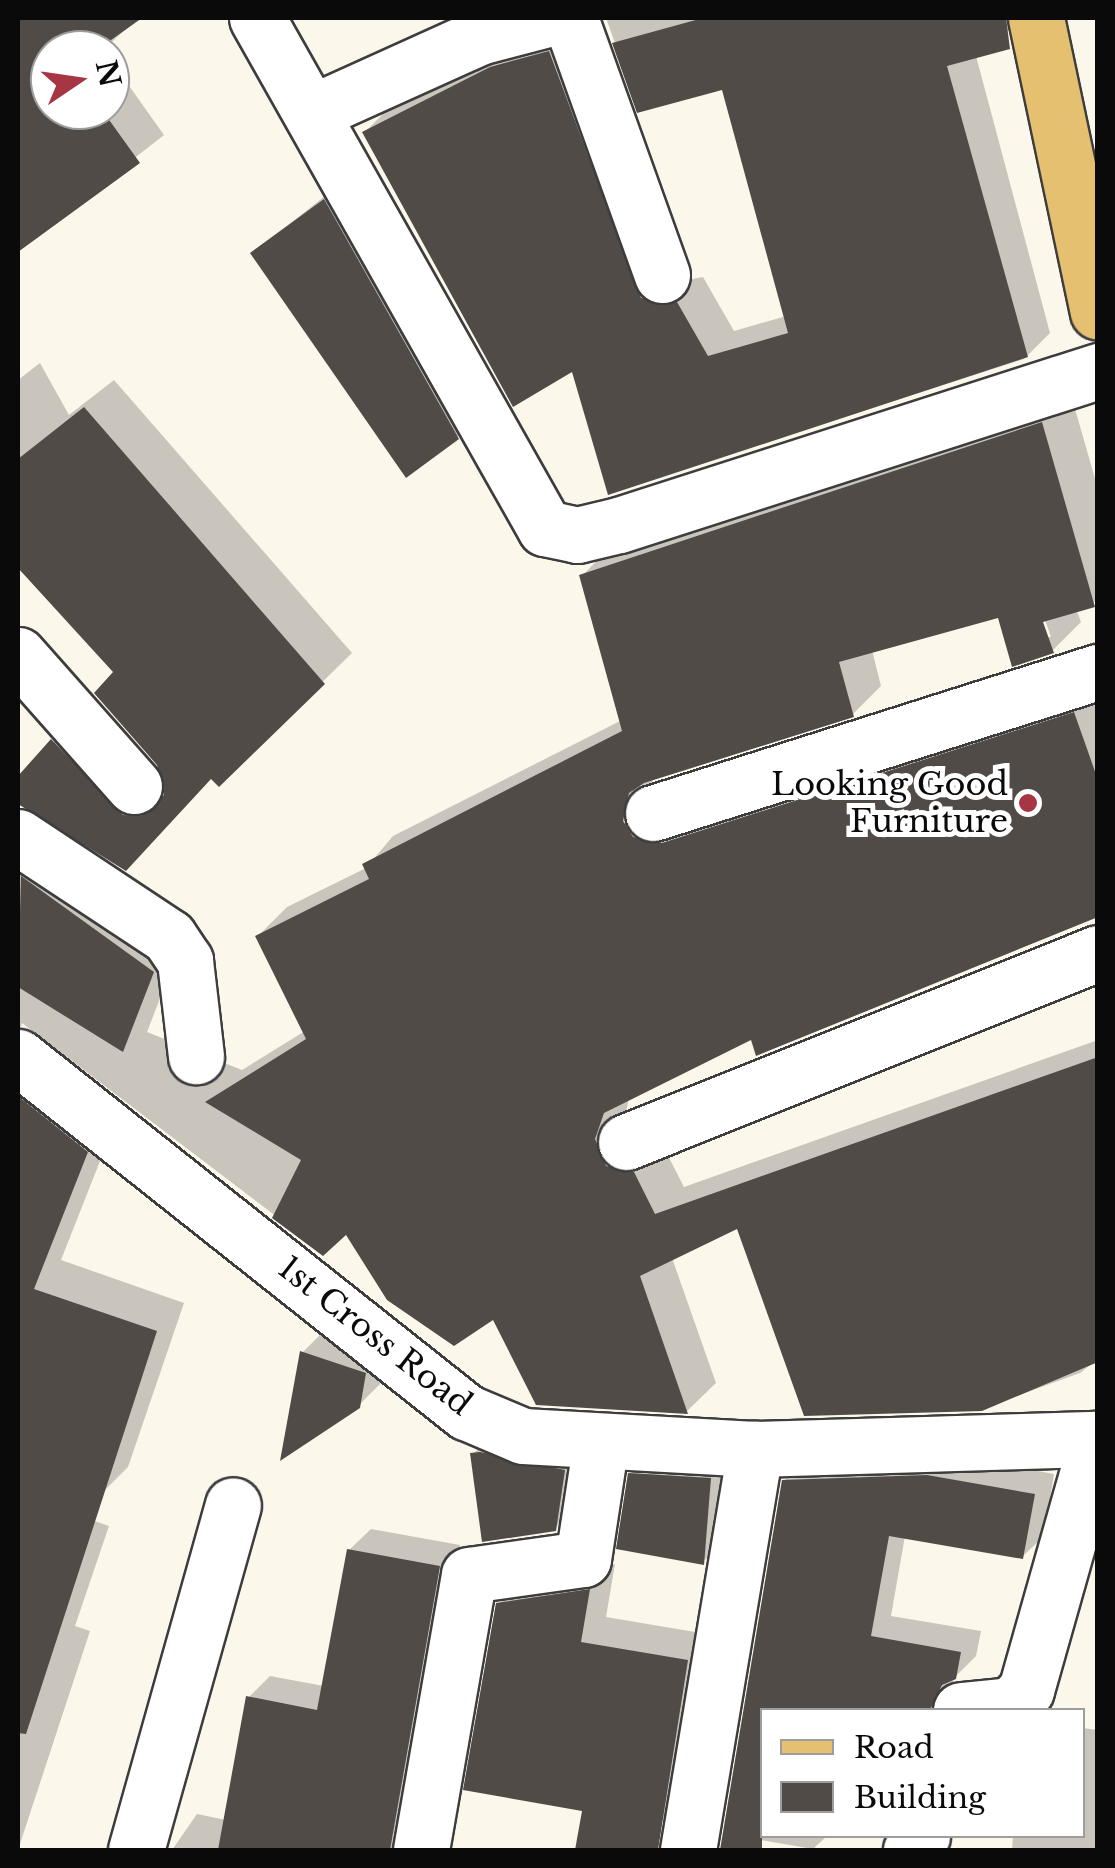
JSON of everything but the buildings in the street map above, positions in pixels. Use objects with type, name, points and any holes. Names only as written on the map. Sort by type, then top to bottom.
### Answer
[{"type":"main road","points":[[1036,18],[1098,312]]},
{"type":"street","points":[[258,18],[313,112],[530,514],[560,534],[619,525],[1098,371]]},
{"type":"street","points":[[313,112],[474,27],[550,18]]},
{"type":"street","points":[[570,18],[662,275]]},
{"type":"street","points":[[18,655],[134,786]]},
{"type":"street","points":[[652,812],[1098,672]]},
{"type":"street","points":[[18,836],[168,937],[185,961],[196,1056]]},
{"type":"street","points":[[626,1142],[1098,954]]},
{"type":"street","name":"1st Cross Road","points":[[18,1057],[466,1412],[523,1436],[755,1449],[1097,1440]]},
{"type":"street","points":[[978,1708],[1011,1704],[1026,1690],[1097,1440]]},
{"type":"street","points":[[421,1850],[470,1575],[584,1559],[600,1441]]},
{"type":"street","points":[[688,1850],[755,1449]]},
{"type":"street","points":[[136,1850],[233,1505]]},
{"type":"place","name":"Looking Good Furniture","points":[[1028,803]]}]
